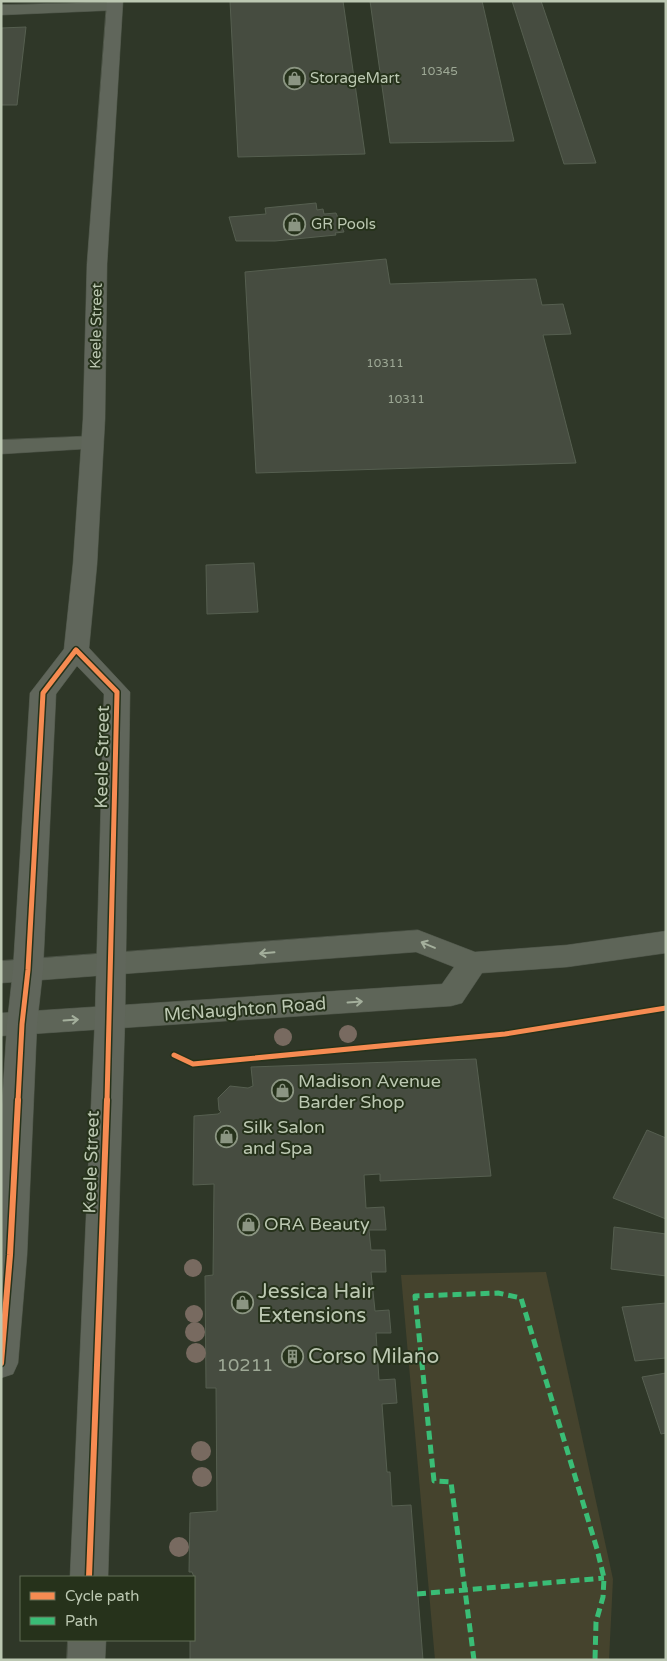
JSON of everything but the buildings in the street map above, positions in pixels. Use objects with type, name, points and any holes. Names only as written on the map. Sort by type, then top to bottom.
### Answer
[{"type":"main road","name":"Keele Street","points":[[89,1576],[110,1017],[117,692],[76,650],[85,564],[92,443],[97,264],[114,4]]},
{"type":"main road","points":[[1,1363],[10,1255],[12,1024],[15,971],[43,693],[76,650]]},
{"type":"main road","points":[[86,1660],[87,1641]]},
{"type":"street","points":[[1,10],[114,4]]},
{"type":"street","points":[[1,446],[92,443]]},
{"type":"street","points":[[15,971],[418,940],[473,964],[568,956],[666,942]]},
{"type":"street","name":"McNaughton Road","points":[[12,1024],[451,995],[473,964]]},
{"type":"shaded area","points":[[546,1272],[613,1579],[609,1660],[435,1660],[401,1275]]},
{"type":"marked path","points":[[474,1660],[451,1482],[434,1481],[415,1296],[498,1293],[521,1298],[597,1549],[604,1578],[603,1597],[596,1622],[595,1660]]},
{"type":"marked path","points":[[417,1594],[604,1578]]},
{"type":"cycle path","points":[[1,1363],[10,1255],[22,1024],[28,970],[43,693],[76,650],[117,692],[110,1017],[89,1576]]},
{"type":"cycle path","points":[[174,1055],[193,1064],[505,1034],[666,1008]]},
{"type":"place","name":"StorageMart","points":[[294,78]]},
{"type":"place","name":"GR Pools","points":[[295,224]]},
{"type":"place","name":"Madison Avenue Barder Shop","points":[[282,1091]]},
{"type":"place","name":"Silk Salon and Spa","points":[[227,1137]]},
{"type":"place","name":"ORA Beauty","points":[[248,1224]]},
{"type":"place","name":"Jessica Hair Extensions","points":[[242,1303]]},
{"type":"place","name":"Corso Milano","points":[[292,1356]]}]
